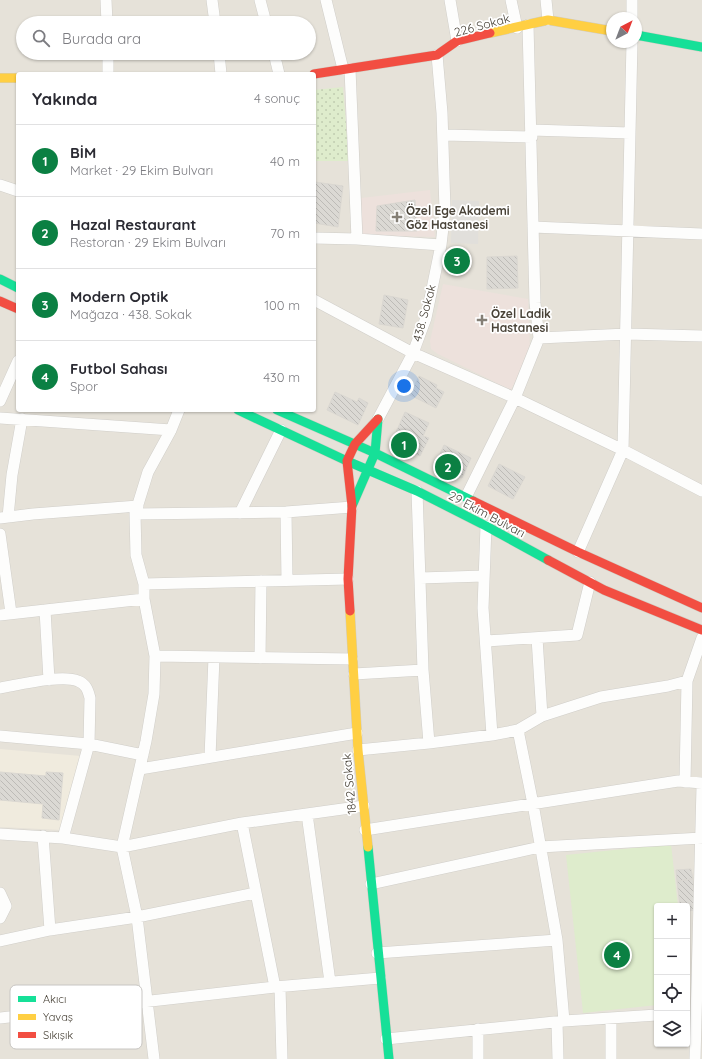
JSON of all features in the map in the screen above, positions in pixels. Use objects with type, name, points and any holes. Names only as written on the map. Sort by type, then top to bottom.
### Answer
[{"type":"street","points":[[106,0],[107,16]]},
{"type":"street","points":[[212,0],[214,16]]},
{"type":"street","points":[[260,0],[264,16]]},
{"type":"street","points":[[326,0],[346,69],[357,239]]},
{"type":"street","points":[[450,0],[457,42]]},
{"type":"street","points":[[511,0],[517,28]]},
{"type":"street","points":[[546,0],[548,20]]},
{"type":"street","points":[[632,0],[632,12]]},
{"type":"street","name":"226 Sokak","points":[[316,74],[437,55],[457,42],[548,20],[606,30]]},
{"type":"street","points":[[466,497],[515,398],[539,338],[535,303],[532,134],[528,25]]},
{"type":"street","points":[[642,36],[702,47]]},
{"type":"street","points":[[578,552],[624,450],[632,48]]},
{"type":"street","name":"438. Sokak","points":[[378,420],[413,353],[426,318],[441,245],[445,210],[443,135],[437,55]]},
{"type":"street","points":[[108,60],[108,72]]},
{"type":"street","points":[[220,60],[221,72]]},
{"type":"street","points":[[276,60],[279,72]]},
{"type":"street","points":[[0,78],[16,78]]},
{"type":"street","points":[[443,135],[630,133]]},
{"type":"street","points":[[0,184],[16,190]]},
{"type":"street","points":[[533,227],[702,234]]},
{"type":"street","points":[[316,238],[357,239],[441,245]]},
{"type":"street","points":[[0,279],[16,287]]},
{"type":"street","points":[[0,301],[16,309]]},
{"type":"street","points":[[316,301],[413,353],[515,398],[624,450],[702,491]]},
{"type":"street","points":[[539,338],[626,334],[702,336]]},
{"type":"street","points":[[0,401],[16,365]]},
{"type":"street","points":[[154,1059],[148,1001],[136,917],[122,847],[143,756],[154,694],[155,656],[144,599],[144,584],[136,555],[136,510],[148,472],[178,412]]},
{"type":"street","name":"29 Ekim Bulvarı","points":[[242,412],[347,461],[416,491],[611,592],[702,630]]},
{"type":"street","name":"29 Ekim Bulvarı","points":[[282,412],[375,453],[578,552],[702,608]]},
{"type":"street","points":[[0,418],[170,430]]},
{"type":"street","points":[[22,419],[4,518],[136,510],[240,513],[286,512],[352,507]]},
{"type":"street","points":[[352,507],[347,461],[355,444],[378,420]]},
{"type":"street","points":[[352,507],[375,453],[378,420]]},
{"type":"street","points":[[240,513],[281,430]]},
{"type":"street","points":[[416,491],[423,670],[429,743]]},
{"type":"street","name":"1842 Sokak","points":[[352,507],[348,579],[358,750],[365,830],[372,884],[377,953],[389,1059]]},
{"type":"street","points":[[286,512],[287,580]]},
{"type":"street","points":[[486,526],[484,608],[492,735]]},
{"type":"street","points":[[0,534],[5,614],[144,599]]},
{"type":"street","points":[[420,578],[484,576]]},
{"type":"street","points":[[144,584],[348,579]]},
{"type":"street","points":[[260,581],[260,658]]},
{"type":"street","points":[[486,642],[577,635],[590,582]]},
{"type":"street","points":[[45,610],[49,680]]},
{"type":"street","points":[[537,638],[542,716]]},
{"type":"street","points":[[685,782],[687,681],[702,638]]},
{"type":"street","points":[[155,656],[352,659]]},
{"type":"street","points":[[210,757],[214,657]]},
{"type":"street","points":[[354,674],[423,670]]},
{"type":"street","points":[[0,688],[49,680],[72,679],[85,685],[88,691],[90,698],[89,744],[63,838]]},
{"type":"street","points":[[358,750],[429,743],[518,730],[542,716],[601,697],[668,686],[687,681]]},
{"type":"street","points":[[518,730],[533,804],[557,940],[560,1021],[558,1059]]},
{"type":"street","points":[[140,769],[357,732]]},
{"type":"street","points":[[0,736],[89,744],[143,756]]},
{"type":"street","points":[[365,830],[678,781],[702,783]]},
{"type":"street","points":[[695,1059],[695,1013],[700,968],[702,787]]},
{"type":"street","points":[[0,834],[63,838],[122,847],[242,823],[364,806]]},
{"type":"street","points":[[307,814],[330,982]]},
{"type":"street","points":[[242,823],[256,893],[278,987],[282,1059]]},
{"type":"street","points":[[42,836],[50,930]]},
{"type":"street","points":[[372,884],[540,847],[701,838]]},
{"type":"street","points":[[0,893],[6,906],[0,918]]},
{"type":"street","points":[[0,941],[50,930],[136,917],[256,893]]},
{"type":"street","points":[[377,953],[557,940]]},
{"type":"street","points":[[142,1002],[380,978]]},
{"type":"street","points":[[386,1039],[560,1021],[654,1015]]},
{"type":"street","points":[[0,1018],[10,1017]]},
{"type":"street","points":[[611,1018],[611,1059]]},
{"type":"street","points":[[478,1030],[478,1059]]},
{"type":"shaded area","points":[[0,0],[702,0],[702,1059],[0,1059]]},
{"type":"shaded area","name":"Özel Ege Akademi Göz Hastanesi","points":[[430,190],[435,237],[362,235],[361,198]]},
{"type":"shaded area","points":[[452,200],[479,201],[478,244],[451,243]]},
{"type":"shaded area","name":"Özel Ladik Hastanesi","points":[[443,284],[528,299],[530,351],[511,390],[438,354],[431,349],[430,341]]},
{"type":"shaded area","points":[[0,749],[81,756],[61,830],[0,827]]},
{"type":"green space","points":[[343,87],[349,161],[316,161],[316,90]]},
{"type":"green space","points":[[671,844],[678,903],[654,903],[654,1005],[583,1013],[566,855]]},
{"type":"building","points":[[316,182],[343,186],[338,227],[316,223]]},
{"type":"building","points":[[415,200],[417,231],[376,231],[377,206]]},
{"type":"building","points":[[457,253],[469,255],[465,272],[454,270]]},
{"type":"building","points":[[517,256],[518,288],[487,289],[487,257]]},
{"type":"building","points":[[384,295],[408,300],[403,328],[379,324]]},
{"type":"building","points":[[419,376],[437,385],[436,388],[444,392],[436,408],[410,395]]},
{"type":"building","points":[[335,392],[357,402],[359,398],[368,403],[358,425],[327,410]]},
{"type":"building","points":[[405,412],[429,423],[423,436],[429,438],[420,456],[394,444],[393,439]]},
{"type":"building","points":[[444,445],[471,458],[462,478],[435,465]]},
{"type":"building","points":[[499,464],[525,477],[513,499],[488,486]]},
{"type":"building","points":[[0,772],[46,776],[46,772],[63,773],[59,820],[42,818],[43,804],[0,800]]},
{"type":"building","points":[[691,869],[693,879],[677,881],[676,870]]},
{"type":"building","points":[[693,879],[696,910],[690,911],[690,903],[680,903],[677,881]]},
{"type":"traffic: fast","points":[[642,36],[702,47]]},
{"type":"traffic: fast","points":[[0,279],[16,287]]},
{"type":"traffic: fast","points":[[242,412],[347,461],[417,491],[548,560]]},
{"type":"traffic: fast","points":[[282,412],[375,453],[473,501]]},
{"type":"traffic: fast","points":[[352,506],[375,453],[378,419]]},
{"type":"traffic: fast","points":[[368,847],[389,1059]]},
{"type":"traffic: slow","points":[[490,33],[548,20],[606,30]]},
{"type":"traffic: slow","points":[[0,78],[16,78]]},
{"type":"traffic: slow","points":[[350,611],[358,750],[368,847]]},
{"type":"traffic: jam","points":[[316,74],[437,55],[457,41],[490,33]]},
{"type":"traffic: jam","points":[[0,301],[16,308]]},
{"type":"traffic: jam","points":[[350,611],[348,579],[352,506],[347,461],[355,444],[378,419]]},
{"type":"traffic: jam","points":[[473,501],[578,552],[702,608]]},
{"type":"traffic: jam","points":[[548,560],[604,590],[702,630]]},
{"type":"place","name":"Özel Ege Akademi Göz Hastanesi","points":[[397,217]]},
{"type":"place","name":"Modern Optik","points":[[457,261]]},
{"type":"place","name":"Özel Ladik Hastanesi","points":[[482,320]]},
{"type":"place","name":"BİM","points":[[404,445]]},
{"type":"place","name":"Hazal Restaurant","points":[[448,467]]},
{"type":"place","name":"Futbol Sahası","points":[[617,955]]}]
